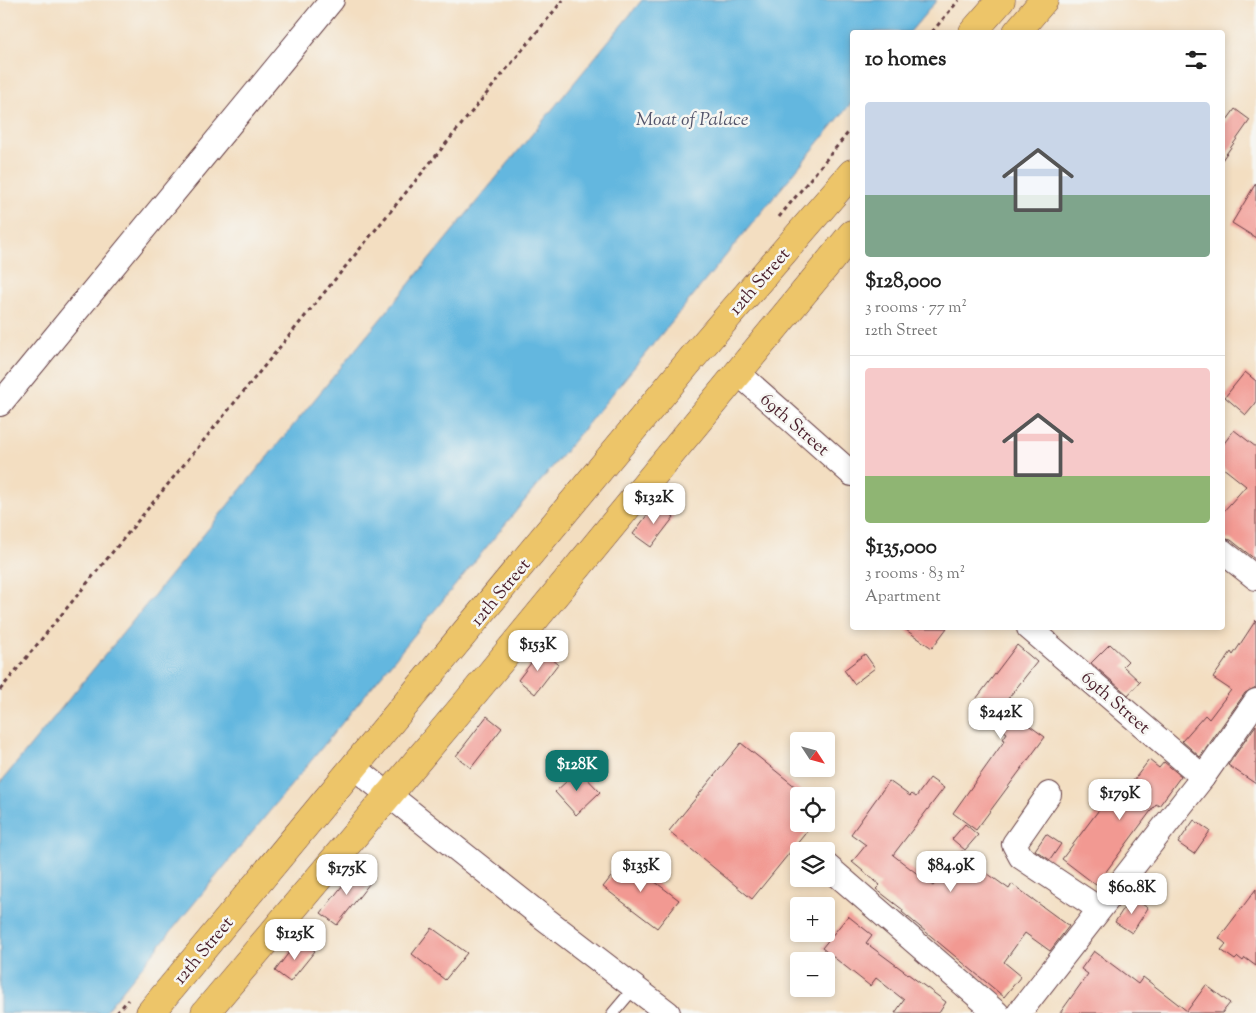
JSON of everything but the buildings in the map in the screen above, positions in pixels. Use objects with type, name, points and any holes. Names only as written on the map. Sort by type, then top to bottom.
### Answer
[{"type":"main road","points":[[975,30],[1001,0]]},
{"type":"main road","points":[[1019,30],[1044,0]]},
{"type":"main road","name":"12th Street","points":[[150,1013],[355,768],[687,365],[850,174]]},
{"type":"main road","points":[[206,1013],[389,795],[850,236]]},
{"type":"street","points":[[0,404],[332,0]]},
{"type":"street","name":"69th Street","points":[[738,373],[850,472]]},
{"type":"street","points":[[1225,553],[1256,578]]},
{"type":"street","name":"69th Street","points":[[1031,630],[1203,777]]},
{"type":"street","points":[[1019,1013],[1203,777],[1256,701]]},
{"type":"street","points":[[355,768],[520,900],[668,1013]]},
{"type":"street","points":[[1049,794],[1018,835],[1014,844],[1016,851],[1099,909]]},
{"type":"street","points":[[835,873],[997,1013]]},
{"type":"lane","points":[[613,1013],[635,987]]},
{"type":"path","points":[[0,690],[563,0]]},
{"type":"path","points":[[934,30],[959,0]]},
{"type":"water","name":"Moat of Palace","points":[[642,0],[937,0],[912,30],[850,30],[850,104],[104,1013],[0,1013],[0,783]]}]
